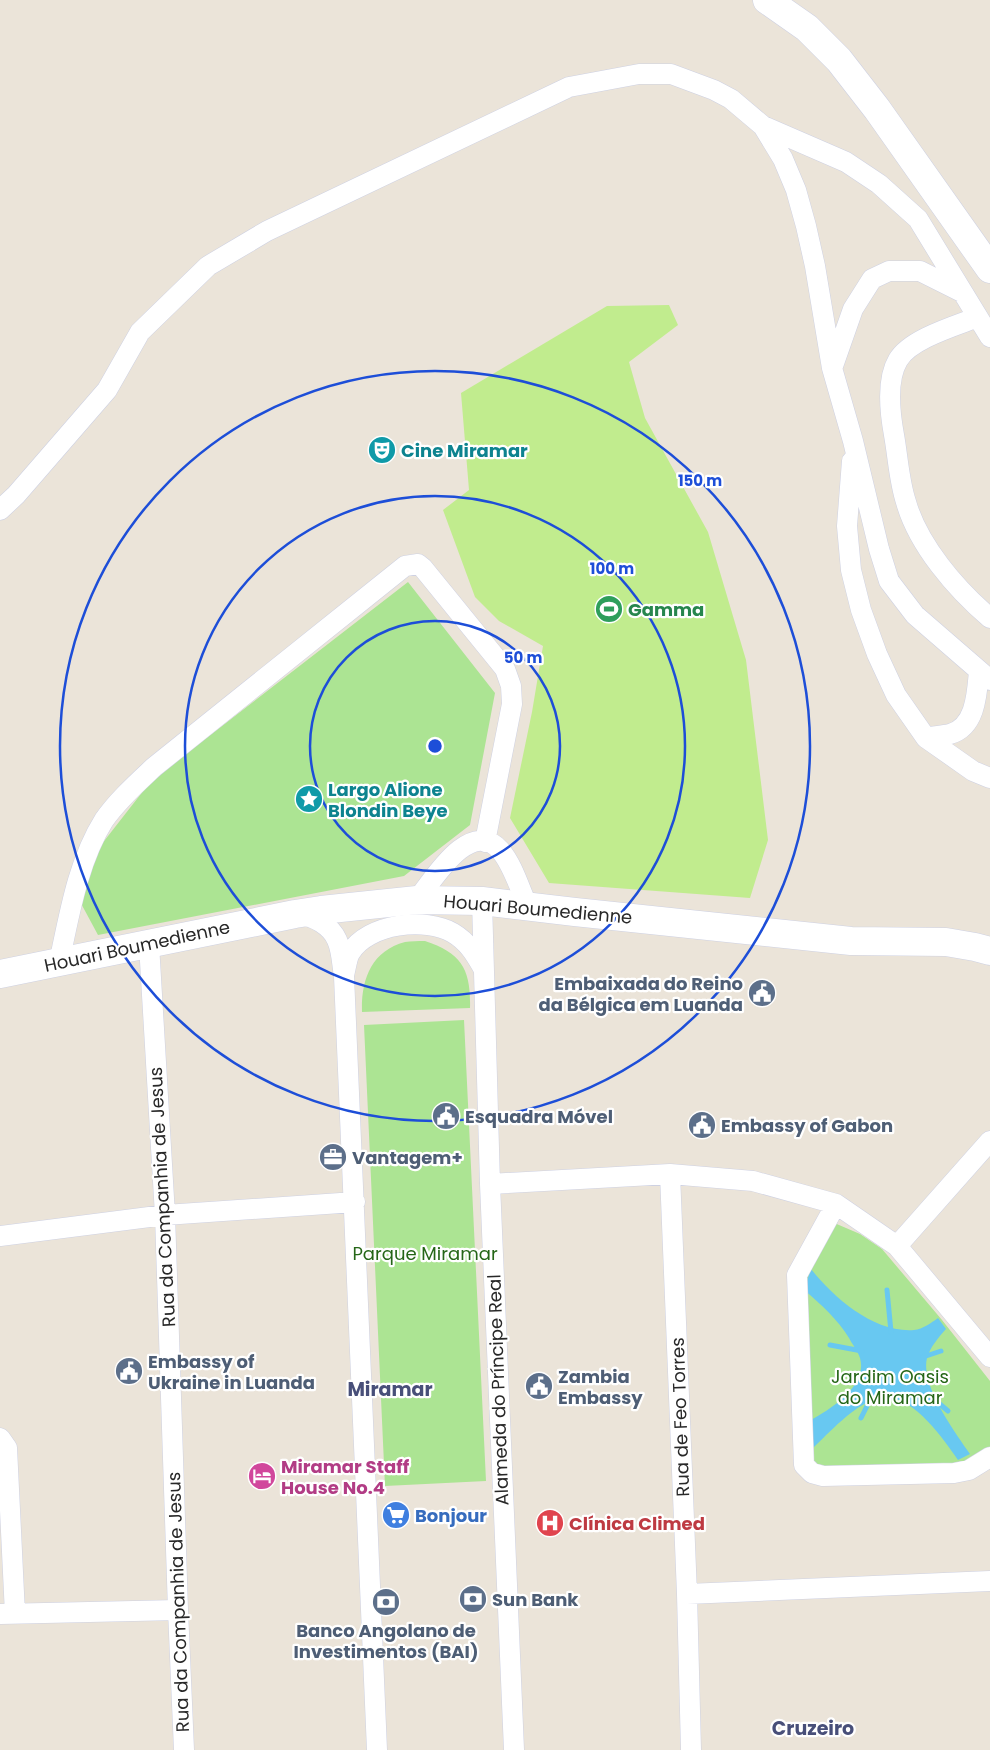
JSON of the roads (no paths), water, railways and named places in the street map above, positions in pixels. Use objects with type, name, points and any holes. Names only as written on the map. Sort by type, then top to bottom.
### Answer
[{"type":"street","points":[[767,0],[806,28],[839,60],[985,257]]},
{"type":"street","points":[[0,510],[16,495],[107,390],[140,332],[208,266],[267,230],[569,87],[639,74],[671,74],[714,90],[731,99],[763,126],[846,162],[879,184],[918,219],[990,338]]},
{"type":"street","points":[[763,126],[783,158],[796,190],[815,266],[832,368],[889,581],[915,615],[984,675],[974,710],[964,726],[951,734],[926,738]]},
{"type":"street","points":[[832,368],[853,309],[872,279],[889,271],[920,270],[962,292]]},
{"type":"street","points":[[978,317],[915,343],[898,360],[891,383],[890,415],[906,502],[916,529],[935,559],[975,605],[990,618]]},
{"type":"street","points":[[853,441],[847,526],[851,570],[861,610],[877,654],[896,696],[926,738],[973,771],[990,778]]},
{"type":"street","points":[[59,963],[71,907],[92,842],[105,819],[126,793],[154,767],[405,566],[418,564],[423,568],[505,669],[511,686],[512,704],[485,842]]},
{"type":"street","points":[[418,900],[455,852],[471,842],[485,842],[500,849],[527,905]]},
{"type":"street","name":"Houari Boumedienne","points":[[0,974],[295,914],[418,900],[482,900],[575,912],[850,941],[946,942],[975,946],[990,951]]},
{"type":"street","name":"Alameda do Príncipe Real","points":[[482,900],[490,1184],[514,1750]]},
{"type":"street","name":"Alameda do Príncipe Real","points":[[295,914],[309,916],[323,923],[337,940],[344,976],[377,1750]]},
{"type":"street","name":"Alameda do Príncipe Real","points":[[344,976],[350,953],[366,936],[386,928],[406,925],[430,925],[452,932],[471,946],[484,970]]},
{"type":"street","name":"Rua da Companhia de Jesus","points":[[149,944],[165,1216],[184,1750]]},
{"type":"street","points":[[897,1246],[990,1141]]},
{"type":"street","points":[[490,1184],[670,1174],[753,1181],[836,1204],[897,1246],[990,1357]]},
{"type":"street","name":"Rua de Feo Torres","points":[[670,1174],[687,1594],[691,1750]]},
{"type":"street","points":[[0,1236],[165,1216],[355,1202]]},
{"type":"street","points":[[836,1204],[798,1274],[804,1465],[812,1473],[823,1476],[954,1473],[969,1470],[990,1458]]},
{"type":"street","points":[[0,1438],[7,1448],[7,1614],[178,1610]]},
{"type":"street","points":[[687,1594],[990,1581]]},
{"type":"water","points":[[811,1269],[843,1302],[856,1312],[884,1326],[914,1330],[930,1324],[938,1318],[946,1329],[928,1354],[926,1369],[940,1408],[970,1454],[958,1460],[923,1416],[899,1400],[887,1397],[875,1399],[858,1408],[812,1449],[811,1420],[828,1410],[846,1395],[859,1378],[861,1368],[859,1355],[844,1331],[829,1312],[804,1290]]},
{"type":"waterway","points":[[887,1290],[891,1332]]},
{"type":"waterway","points":[[830,1345],[862,1351]]},
{"type":"waterway","points":[[923,1357],[941,1351]]},
{"type":"waterway","points":[[861,1418],[871,1398]]},
{"type":"waterway","points":[[935,1400],[948,1411]]},
{"type":"place","name":"Cine Miramar","points":[[382,450]]},
{"type":"place","name":"Gamma","points":[[609,609]]},
{"type":"place","name":"Largo Alione Blondin Beye","points":[[309,799]]},
{"type":"place","name":"Embaixada do Reino da Bélgica em Luanda","points":[[762,993]]},
{"type":"place","name":"Esquadra Móvel","points":[[446,1116]]},
{"type":"place","name":"Embassy of Gabon","points":[[702,1125]]},
{"type":"place","name":"Vantagem+","points":[[333,1157]]},
{"type":"place","name":"Embassy of Ukraine in Luanda","points":[[129,1371]]},
{"type":"place","name":"Zambia Embassy","points":[[539,1386]]},
{"type":"place","name":"Miramar Staff House No.4","points":[[262,1476]]},
{"type":"place","name":"Bonjour","points":[[396,1515]]},
{"type":"place","name":"Clínica Climed","points":[[550,1523]]},
{"type":"place","name":"Sun Bank","points":[[473,1599]]},
{"type":"place","name":"Banco Angolano de Investimentos (BAI)","points":[[386,1602]]},
{"type":"district","name":"Miramar","points":[[390,1389]]},
{"type":"district","name":"Cruzeiro","points":[[813,1728]]},
{"type":"park label","name":"Parque Miramar","points":[[425,1253]]},
{"type":"park label","name":"Jardim Oasis do Miramar","points":[[890,1386]]}]
